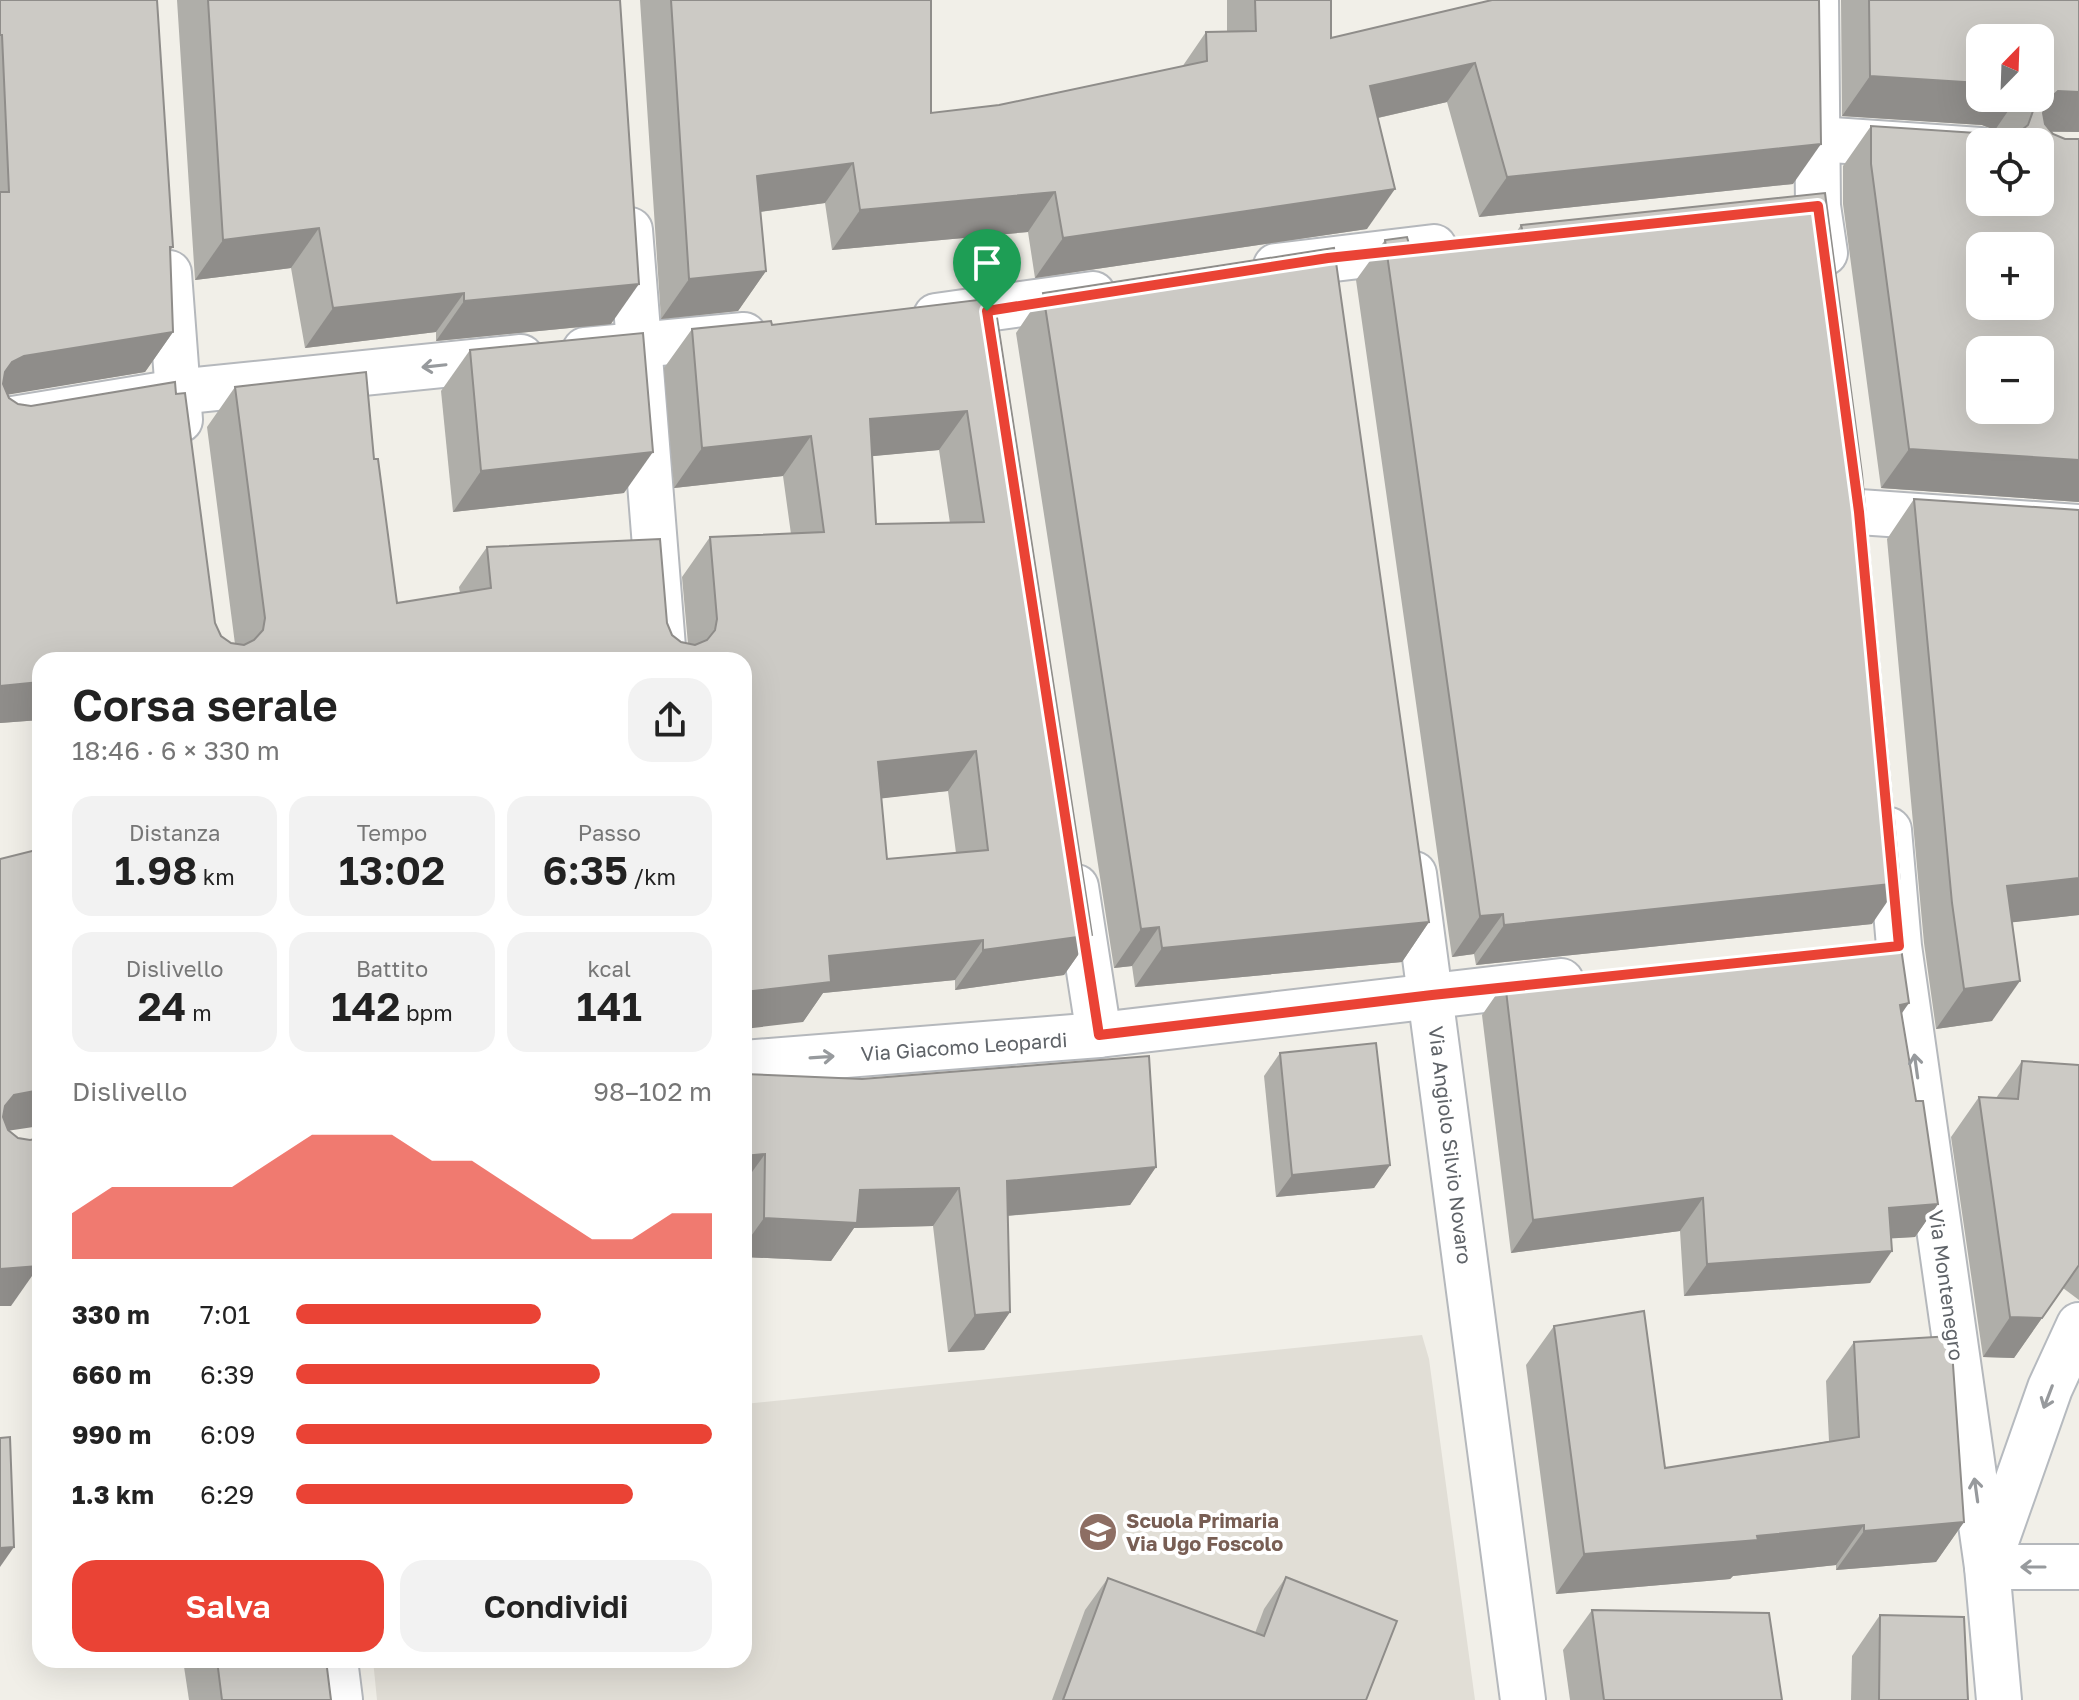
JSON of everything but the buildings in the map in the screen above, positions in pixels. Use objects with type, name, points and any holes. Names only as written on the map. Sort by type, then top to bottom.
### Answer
[{"type":"street","points":[[1816,0],[1818,206],[1831,298]]},
{"type":"street","points":[[1817,139],[1966,149]]},
{"type":"street","points":[[627,184],[637,345],[663,652]]},
{"type":"street","points":[[1771,211],[1818,206]]},
{"type":"street","points":[[167,236],[177,392],[185,455]]},
{"type":"street","points":[[1235,272],[1328,258],[1470,243]]},
{"type":"street","points":[[1328,258],[1334,305]]},
{"type":"street","points":[[891,320],[989,326],[1126,289]]},
{"type":"street","points":[[0,421],[177,392],[780,331]]},
{"type":"street","points":[[1853,466],[1864,559]]},
{"type":"street","points":[[1859,512],[2079,527]]},
{"type":"street","name":"Via Montenegro","points":[[1885,791],[1878,948],[1987,1567],[1999,1700]]},
{"type":"street","name":"Via Angiolo Silvio Novaro","points":[[1409,840],[1432,995],[1523,1700]]},
{"type":"street","points":[[1069,846],[1099,1035]]},
{"type":"street","name":"Via Giacomo Leopardi","points":[[752,1062],[1099,1035],[1605,977]]},
{"type":"street","points":[[2079,1325],[2050,1388],[1987,1567],[2079,1567]]},
{"type":"street","points":[[336,1668],[340,1700]]},
{"type":"shaded area","name":"Scuola Primaria Via Ugo Foscolo","points":[[1422,1335],[1429,1359],[1475,1700],[377,1700],[374,1668],[752,1668],[752,1403]]},
{"type":"place","name":"Scuola Primaria Via Ugo Foscolo","points":[[1098,1532]]},
{"type":"route","points":[[1818,206],[1859,512],[1899,946],[1432,995],[1099,1035],[987,311],[1328,258],[1818,206]]}]
